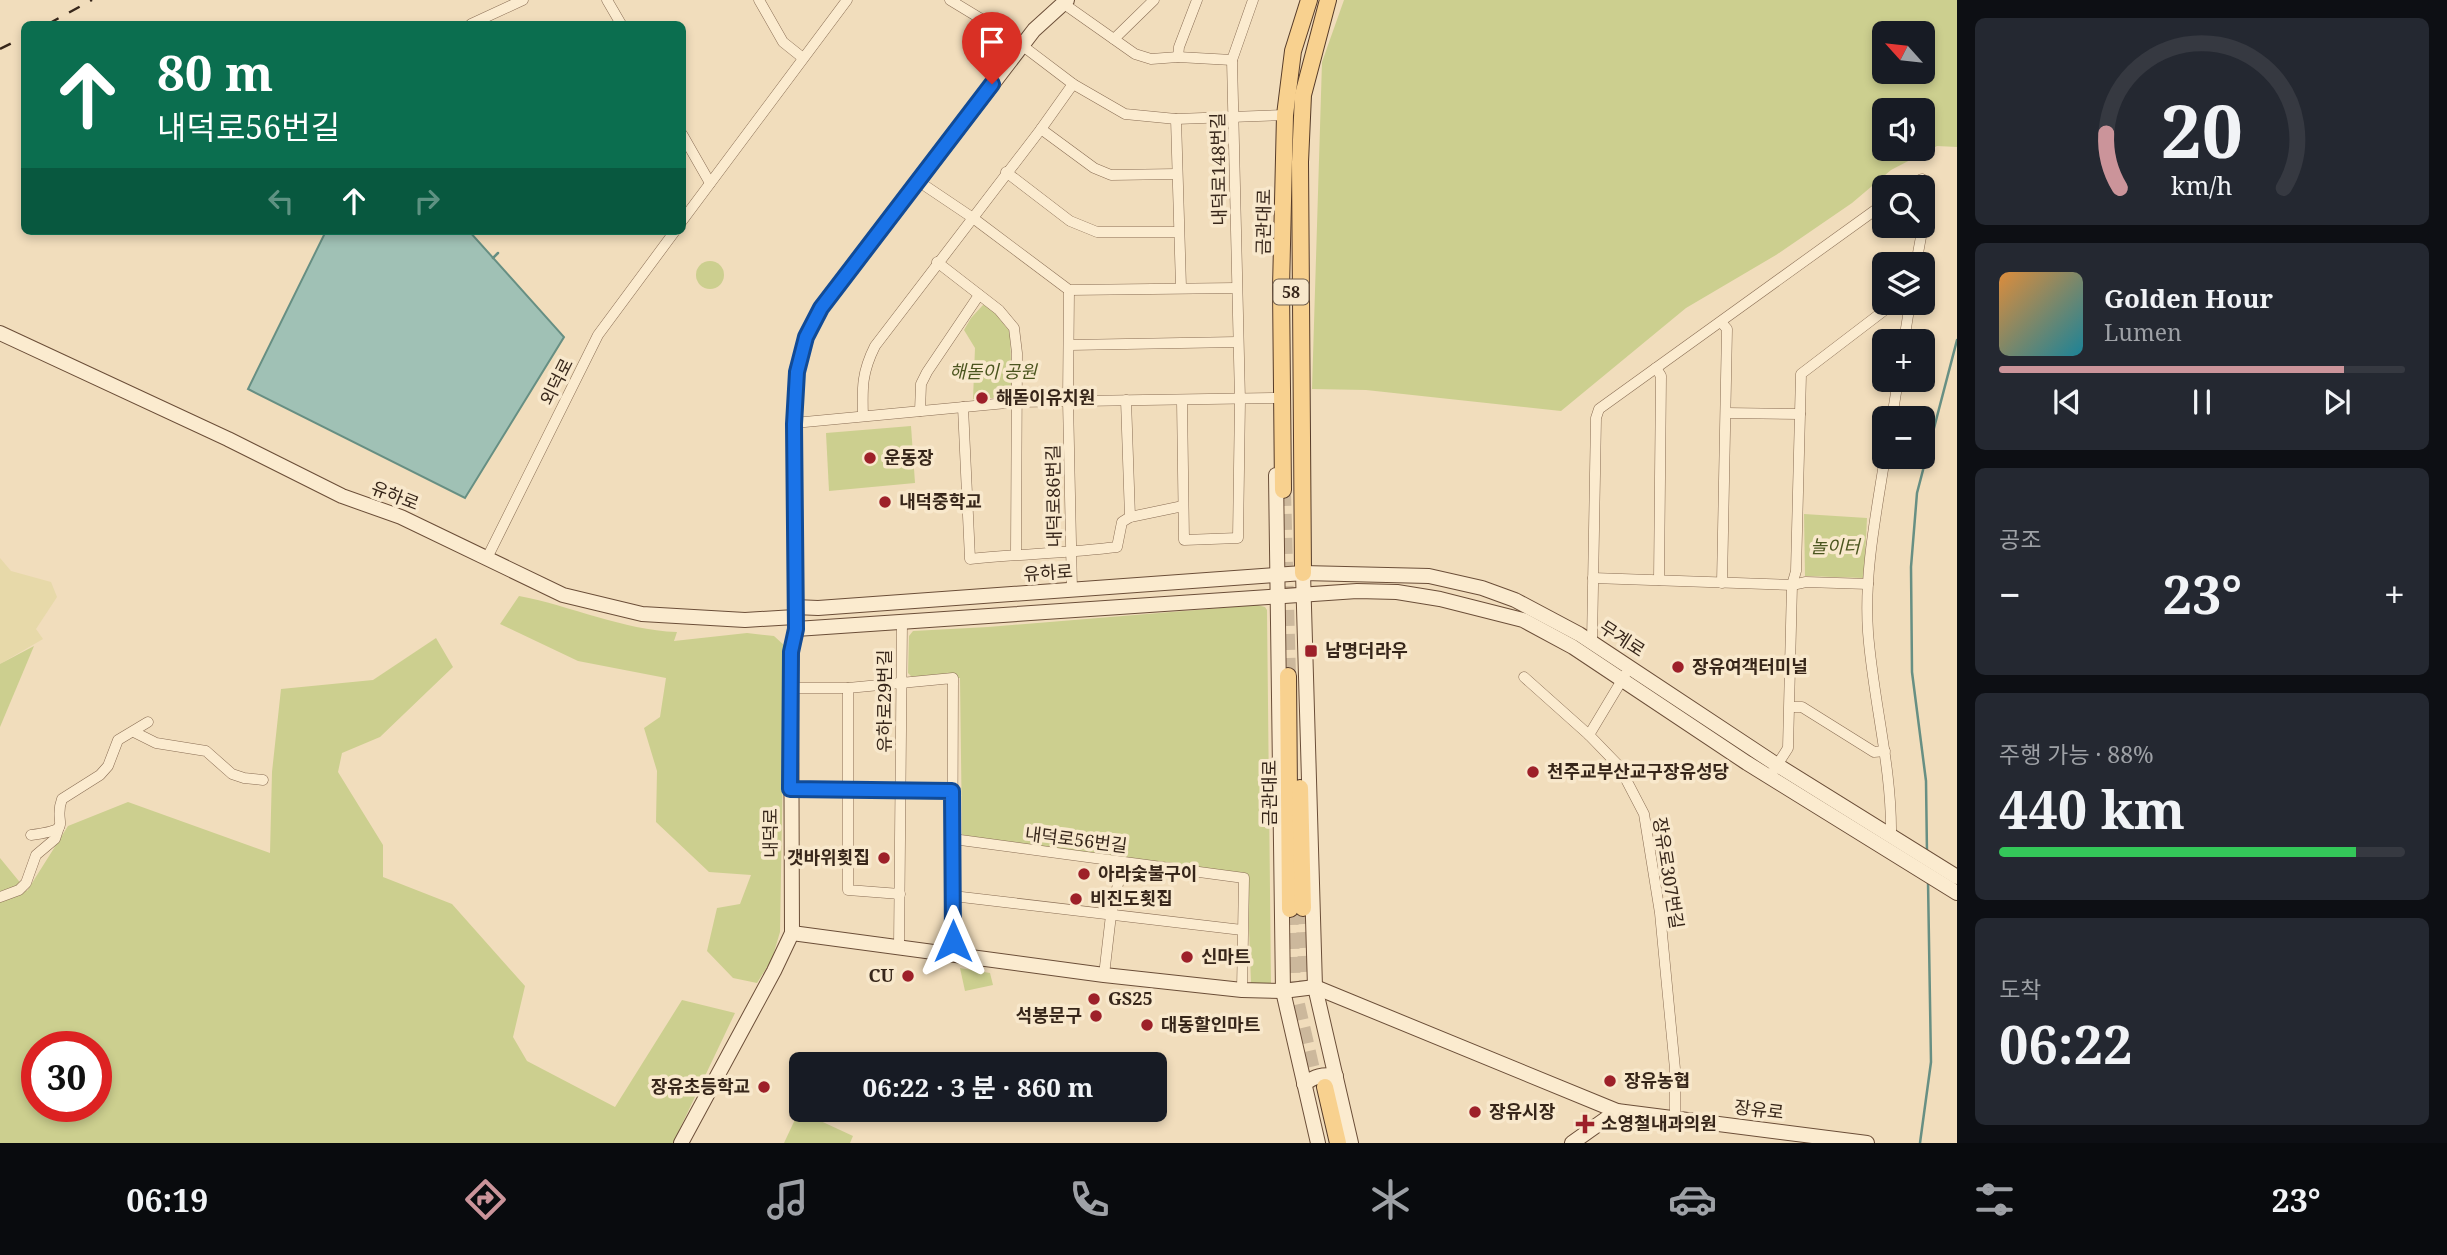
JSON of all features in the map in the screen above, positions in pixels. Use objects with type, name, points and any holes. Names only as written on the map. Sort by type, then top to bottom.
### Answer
[{"type":"main road","name":"금관대로","points":[[1303,95],[1291,172],[1289,490],[1283,232],[1285,115],[1293,51],[1309,0]]},
{"type":"main road","points":[[1303,572],[1299,243],[1303,95],[1328,0]]},
{"type":"main road","name":"금관대로","points":[[1293,676],[1297,908]]},
{"type":"main road","points":[[1321,1084],[1329,1143]]},
{"type":"main road","points":[[1321,1084],[1338,1143]]},
{"type":"street","points":[[478,21],[523,0]]},
{"type":"street","points":[[607,0],[619,21]]},
{"type":"street","points":[[759,0],[783,41],[803,58]]},
{"type":"street","points":[[686,216],[847,0]]},
{"type":"street","points":[[950,0],[1022,45],[1073,84],[1125,114],[1177,119],[1285,115]]},
{"type":"street","points":[[1114,39],[1154,0]]},
{"type":"street","points":[[1178,57],[1179,47],[1197,0]]},
{"type":"street","name":"내덕로148번길","points":[[1183,506],[1184,540],[1238,538],[1240,400],[1232,60],[1253,0]]},
{"type":"street","points":[[1065,2],[1135,54],[1151,59],[1178,57],[1232,60]]},
{"type":"street","name":"내덕로","points":[[681,1143],[792,933],[790,789],[791,652],[795,618],[794,424],[797,372],[806,337],[821,308],[1022,45],[1034,30],[1065,2]]},
{"type":"street","points":[[863,416],[865,366],[875,346],[1073,84]]},
{"type":"street","points":[[1177,119],[1181,287]]},
{"type":"street","points":[[1041,129],[1094,168],[1111,175],[1177,174]]},
{"type":"street","points":[[686,141],[710,183]]},
{"type":"street","points":[[1006,172],[1070,221],[1097,232],[1178,232]]},
{"type":"street","points":[[918,181],[973,218],[1069,290],[1236,288]]},
{"type":"street","points":[[1592,642],[1598,409],[1872,212]]},
{"type":"street","points":[[1283,232],[1276,291],[1276,595],[1283,991],[1321,1084],[1351,1143]]},
{"type":"street","name":"외덕로","points":[[487,558],[598,335],[672,235]]},
{"type":"street","name":"내덕로86번길","points":[[937,262],[999,310],[1014,328],[1017,402],[1016,554]]},
{"type":"street","name":"내덕로86번길","points":[[1069,290],[1072,591]]},
{"type":"street","points":[[920,411],[921,384],[927,372],[979,295]]},
{"type":"street","points":[[1774,770],[1788,748],[1801,374],[1878,315]]},
{"type":"street","points":[[1721,322],[1727,329],[1722,583]]},
{"type":"street","name":"유하로","points":[[0,332],[228,439],[342,496],[401,517],[563,595],[642,614],[745,620],[795,618],[902,622],[1304,595]]},
{"type":"street","points":[[1070,345],[1237,342]]},
{"type":"street","points":[[1656,368],[1661,376],[1659,580]]},
{"type":"street","points":[[794,424],[1017,402],[1276,398]]},
{"type":"street","points":[[1126,400],[1130,517]]},
{"type":"street","points":[[963,407],[970,559],[1016,554],[1070,553],[1117,547],[1122,522],[1130,517],[1183,506],[1182,401]]},
{"type":"street","points":[[1726,413],[1800,414]]},
{"type":"street","points":[[1883,469],[1868,584],[1869,642],[1894,837]]},
{"type":"street","points":[[1303,572],[1315,987],[1321,1084],[1318,1143]]},
{"type":"street","name":"유하로","points":[[795,618],[817,608],[1303,572]]},
{"type":"street","name":"무계로","points":[[1303,572],[1429,576],[1482,588],[1576,640],[1774,770],[1897,855],[1957,892]]},
{"type":"street","points":[[1593,578],[1792,585],[1806,582],[1868,584]]},
{"type":"street","name":"무계로","points":[[1304,595],[1357,591],[1397,592],[1526,613]]},
{"type":"street","name":"유하로29번길","points":[[899,948],[902,622]]},
{"type":"street","name":"무계로","points":[[1576,640],[1592,642],[1626,673]]},
{"type":"street","points":[[1589,735],[1626,673]]},
{"type":"street","name":"장유로307번길","points":[[1524,677],[1589,735],[1619,766],[1644,814],[1661,926],[1675,1069],[1675,1119]]},
{"type":"street","points":[[791,688],[849,688],[953,678],[952,954]]},
{"type":"street","points":[[849,688],[848,890],[900,894]]},
{"type":"street","points":[[1790,707],[1802,707],[1874,752],[1885,751]]},
{"type":"street","points":[[0,897],[19,890],[26,883],[36,855],[55,839],[61,822],[59,806],[62,799],[100,775],[108,766],[118,740],[148,722]]},
{"type":"street","points":[[134,732],[156,743],[209,752],[232,774],[263,780]]},
{"type":"street","name":"무계로","points":[[1774,770],[1894,837],[1957,877]]},
{"type":"street","points":[[790,789],[952,791]]},
{"type":"street","points":[[31,835],[48,833],[59,827]]},
{"type":"street","name":"내덕로56번길","points":[[953,839],[1244,878],[1242,930]]},
{"type":"street","points":[[1104,975],[1111,915],[1123,862]]},
{"type":"street","points":[[953,897],[1053,906],[1242,930],[1242,990]]},
{"type":"street","points":[[792,933],[1104,975],[1242,990],[1283,991],[1315,987]]},
{"type":"street","name":"장유로","points":[[1315,987],[1617,1111],[1780,1137],[1867,1143]]},
{"type":"street","points":[[1572,1143],[1617,1111]]},
{"type":"shaded area","points":[[0,558],[11,571],[51,582],[57,597],[36,629],[43,639],[0,664]]},
{"type":"green space","points":[[1344,0],[1957,0],[1957,147],[1935,147],[1935,98],[1872,98],[1872,161],[1908,161],[1885,175],[1872,175],[1872,186],[1852,203],[1776,255],[1686,308],[1561,411],[1366,390],[1312,389],[1322,62]]},
{"type":"green space","points":[[710,261],[720,265],[724,275],[720,285],[710,289],[700,285],[696,275],[700,265]]},
{"type":"green space","name":"해돋이 공원","points":[[983,305],[990,307],[1010,332],[1012,397],[973,399],[975,348],[964,330]]},
{"type":"green space","name":"운동장","points":[[911,426],[915,483],[829,491],[826,433]]},
{"type":"green space","name":"놀이터","points":[[1804,514],[1867,518],[1864,578],[1805,576]]},
{"type":"green space","points":[[519,596],[637,627],[677,632],[674,641],[747,633],[774,636],[785,646],[780,932],[772,959],[757,983],[733,978],[707,951],[717,908],[740,904],[751,875],[709,872],[656,822],[657,771],[644,728],[660,717],[666,678],[578,661],[500,624]]},
{"type":"green space","points":[[1257,605],[1267,610],[1271,985],[1251,983],[1247,874],[968,838],[962,834],[960,678],[913,678],[908,673],[909,636],[913,631]]},
{"type":"green space","points":[[436,638],[453,667],[380,737],[342,753],[338,772],[383,845],[383,877],[452,904],[525,986],[513,1037],[527,1061],[615,1107],[682,1000],[735,1013],[673,1143],[0,1143],[0,858],[27,891],[68,826],[128,802],[270,853],[272,772],[281,689],[373,680]]},
{"type":"green space","points":[[34,646],[0,727],[0,664]]},
{"type":"green space","points":[[960,968],[990,973],[993,985],[965,991]]},
{"type":"green space","points":[[794,1122],[823,1122],[853,1136],[850,1143],[784,1143]]},
{"type":"water","points":[[324,235],[473,235],[564,337],[465,498],[248,389]]},
{"type":"waterway","points":[[493,258],[498,253]]},
{"type":"waterway","points":[[1927,854],[1926,781],[1912,672],[1911,567],[1917,493],[1957,340]]},
{"type":"waterway","points":[[1920,1143],[1931,1062],[1928,881]]},
{"type":"tunnel","points":[[1283,490],[1288,676]]},
{"type":"tunnel","points":[[1303,908],[1308,1002]]},
{"type":"tunnel","points":[[1290,909],[1293,987],[1316,1087]]},
{"type":"railway","points":[[54,21],[92,0]]},
{"type":"railway","points":[[0,49],[21,38]]},
{"type":"place","name":"해돋이유치원","points":[[982,398]]},
{"type":"place","name":"운동장","points":[[870,458]]},
{"type":"place","name":"내덕중학교","points":[[885,502]]},
{"type":"place","name":"남명더라우","points":[[1311,651]]},
{"type":"place","name":"장유여객터미널","points":[[1678,667]]},
{"type":"place","name":"천주교부산교구장유성당","points":[[1533,772]]},
{"type":"place","name":"갯바위횟집","points":[[884,858]]},
{"type":"place","name":"아라숯불구이","points":[[1084,874]]},
{"type":"place","name":"비진도횟집","points":[[1076,899]]},
{"type":"place","name":"신마트","points":[[1187,957]]},
{"type":"place","name":"CU","points":[[908,976]]},
{"type":"place","name":"GS25","points":[[1094,999]]},
{"type":"place","name":"석봉문구","points":[[1096,1016]]},
{"type":"place","name":"대동할인마트","points":[[1147,1025]]},
{"type":"place","name":"장유농협","points":[[1610,1081]]},
{"type":"place","name":"장유초등학교","points":[[764,1087]]},
{"type":"place","name":"장유시장","points":[[1475,1112]]},
{"type":"place","name":"소영철내과의원","points":[[1585,1124]]},
{"type":"route","points":[[953,941],[952,791],[790,789],[791,652],[796,629],[794,424],[797,372],[806,337],[821,308],[992,84]]}]
